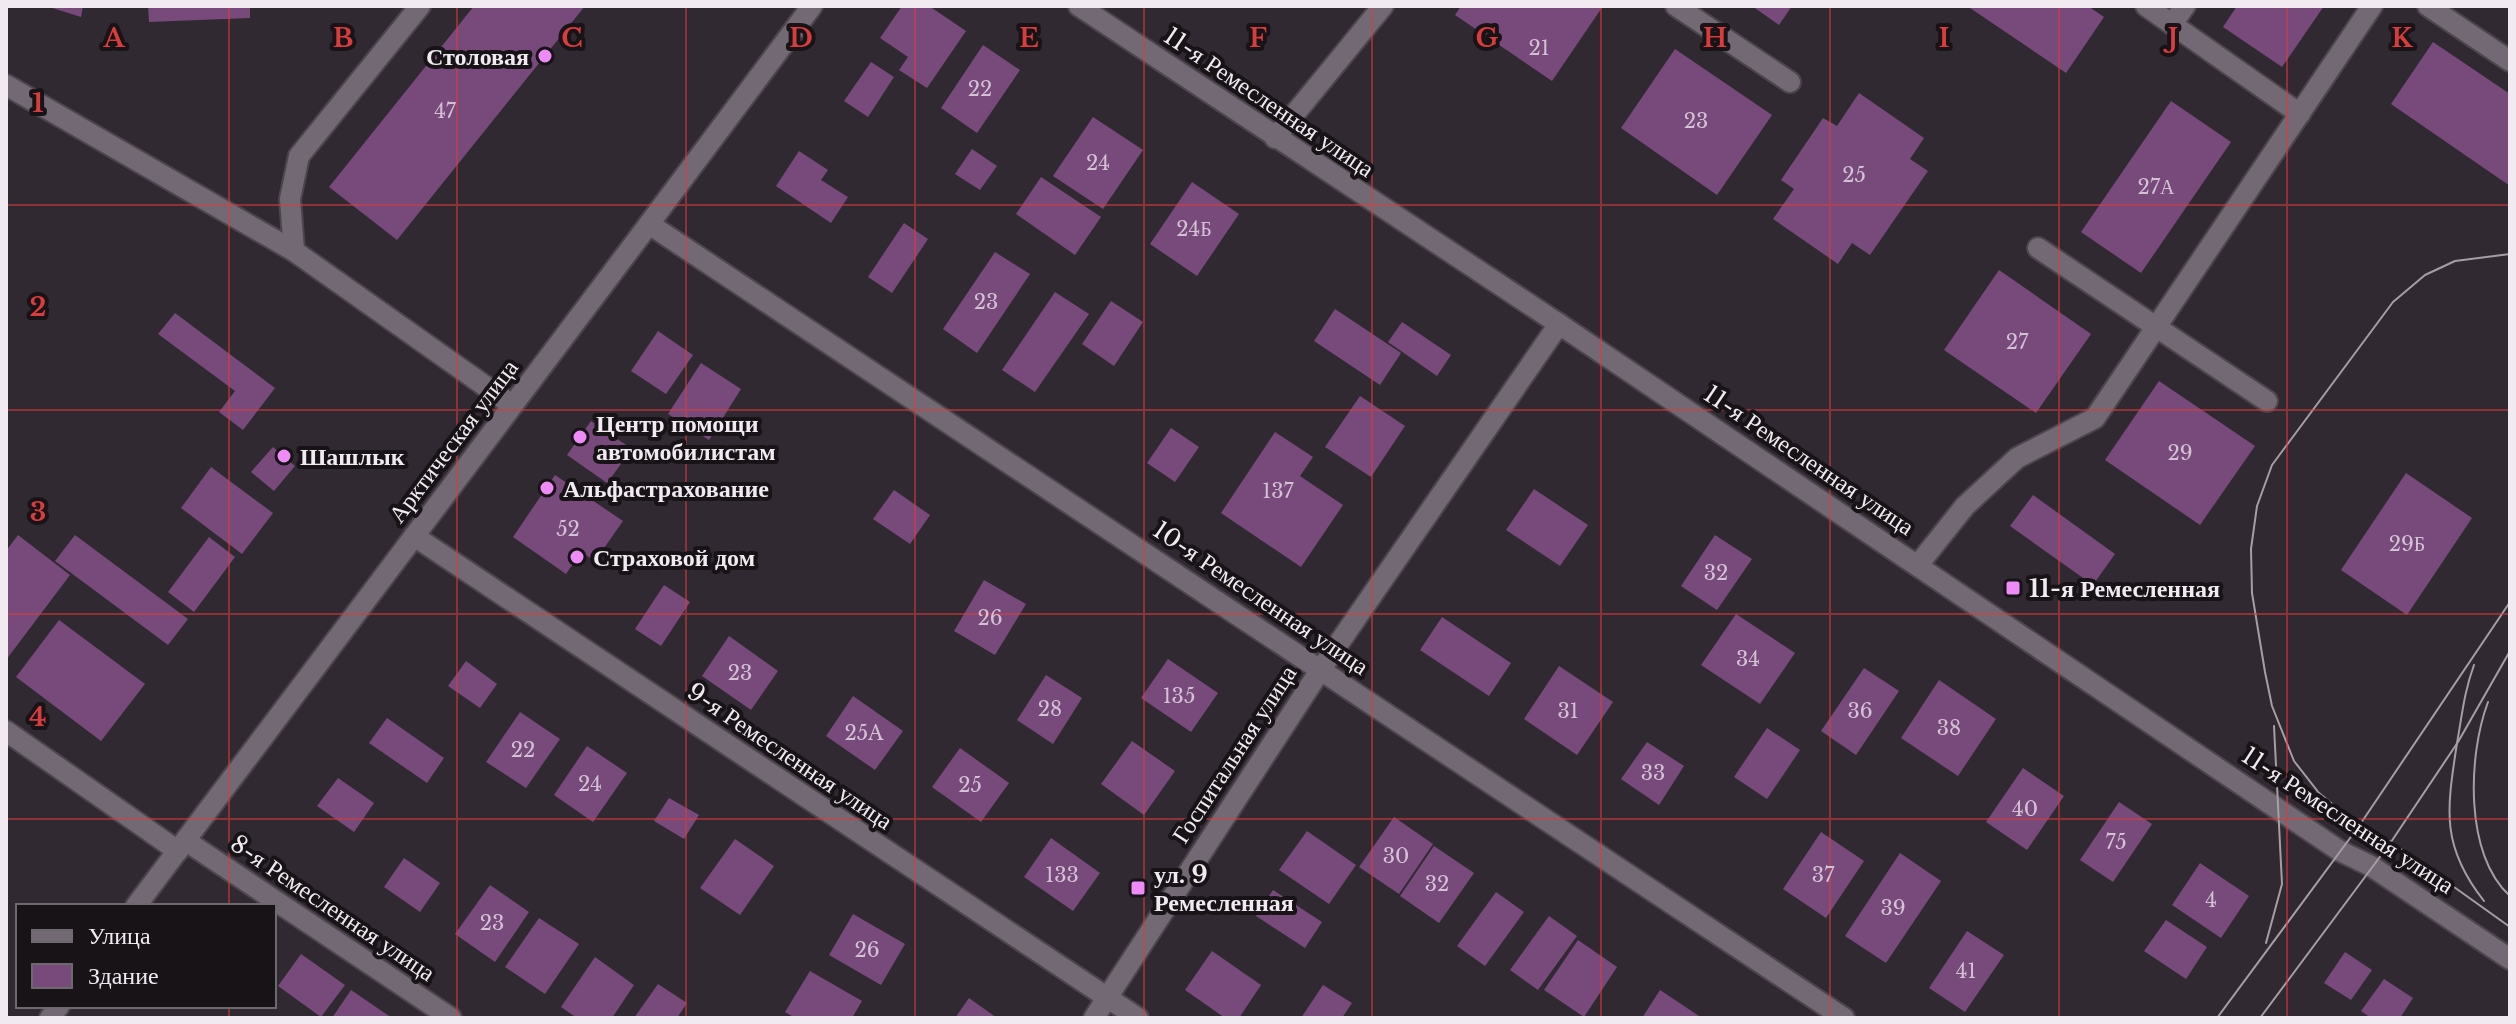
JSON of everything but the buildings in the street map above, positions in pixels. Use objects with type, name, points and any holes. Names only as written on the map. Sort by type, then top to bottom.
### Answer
[{"type":"main road","points":[[294,251],[290,199],[299,156],[420,6]]},
{"type":"main road","name":"Арктическая улица","points":[[138,904],[812,6]]},
{"type":"main road","name":"11-я Ремесленная улица","points":[[1079,6],[1559,324],[2340,851],[2371,866],[2510,959]]},
{"type":"main road","points":[[1275,138],[1383,6]]},
{"type":"main road","points":[[1676,6],[1790,82]]},
{"type":"main road","points":[[2146,6],[2300,114]]},
{"type":"main road","points":[[2172,24],[2185,6]]},
{"type":"main road","points":[[1918,565],[1965,506],[2017,458],[2095,418],[2372,6]]},
{"type":"main road","points":[[2428,6],[2510,61]]},
{"type":"main road","points":[[6,85],[294,251],[512,405]]},
{"type":"main road","name":"10-я Ремесленная улица","points":[[649,224],[1844,1018]]},
{"type":"main road","points":[[2038,248],[2267,401]]},
{"type":"main road","name":"Госпитальная улица","points":[[1094,1018],[1321,669],[1559,324]]},
{"type":"main road","name":"9-я Ремесленная улица","points":[[414,536],[1138,1018]]},
{"type":"main road","name":"8-я Ремесленная улица","points":[[6,731],[273,904]]},
{"type":"main road","name":"8-я Ремесленная улица","points":[[276,906],[451,1018]]},
{"type":"tram line","points":[[2510,254],[2455,261],[2425,275],[2393,302],[2272,465],[2257,506],[2251,549],[2252,593],[2265,672],[2272,706],[2294,761],[2319,793],[2359,826],[2391,842],[2510,927]]},
{"type":"tram line","points":[[2217,1018],[2359,826],[2510,602]]},
{"type":"tram line","points":[[2260,1018],[2391,842],[2458,742],[2510,651]]},
{"type":"tram line","points":[[2474,665],[2453,766],[2450,826],[2460,862],[2484,901]]},
{"type":"tram line","points":[[2488,702],[2477,749],[2474,804],[2484,856],[2495,878],[2510,896]]},
{"type":"tram line","points":[[2266,943],[2282,884],[2274,726]]},
{"type":"place","name":"Столовая","points":[[545,56]]},
{"type":"place","name":"Центр помощи автомобилистам","points":[[580,437]]},
{"type":"place","name":"Шашлык","points":[[284,456]]},
{"type":"place","name":"Альфастрахование","points":[[547,488]]},
{"type":"place","name":"Страховой дом","points":[[577,557]]},
{"type":"place","name":"11-я Ремесленная","points":[[2013,588]]},
{"type":"place","name":"ул. 9 Ремесленная","points":[[1138,888]]}]
